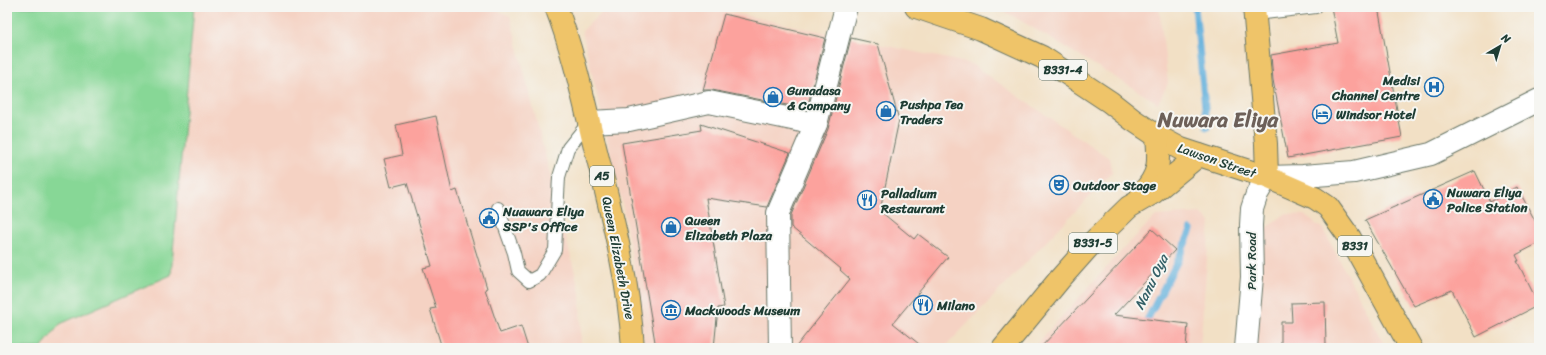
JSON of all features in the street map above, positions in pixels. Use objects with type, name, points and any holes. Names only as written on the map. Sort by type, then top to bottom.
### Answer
[{"type":"main road","name":"Queen Elizabeth Drive","points":[[556,7],[569,46],[607,197],[626,284],[631,317],[633,348]]},
{"type":"main road","name":"Lawson Street","points":[[916,7],[981,29],[1042,58],[1110,102],[1156,136],[1180,149],[1267,177]]},
{"type":"main road","points":[[1254,10],[1266,144],[1267,177]]},
{"type":"main road","name":"B331-5","points":[[1003,348],[1091,244],[1150,186],[1157,173],[1159,158],[1156,136]]},
{"type":"main road","name":"B331-5","points":[[1129,207],[1153,193],[1199,155]]},
{"type":"main road","name":"B331","points":[[1267,177],[1315,198],[1328,207],[1354,244],[1411,348]]},
{"type":"street","points":[[780,348],[778,213],[816,124],[846,7]]},
{"type":"street","points":[[1267,177],[1354,172],[1431,154],[1539,100]]},
{"type":"street","points":[[589,122],[629,120],[709,102],[816,124]]},
{"type":"street","name":"Park Road","points":[[1246,348],[1252,277],[1252,209],[1257,194],[1267,177]]},
{"type":"lane","points":[[1254,10],[1316,7]]},
{"type":"lane","points":[[498,208],[514,253],[518,271],[529,281],[540,275],[555,250],[559,176],[568,148],[589,122]]},
{"type":"shaded area","points":[[194,7],[491,7],[510,16],[580,293],[581,348],[41,348],[60,324],[171,275]]},
{"type":"shaded area","points":[[607,7],[707,7],[971,64],[1109,158],[1112,173],[944,348],[644,348],[636,281],[623,207],[582,31]]},
{"type":"shaded area","points":[[992,7],[1159,7],[1168,83],[1158,103],[1013,16]]},
{"type":"shaded area","points":[[1201,213],[1210,222],[1200,348],[1033,348],[1128,244],[1156,216]]},
{"type":"shaded area","points":[[1285,214],[1304,215],[1323,229],[1386,348],[1254,348],[1263,238],[1267,228]]},
{"type":"green space","points":[[7,7],[194,7],[171,275],[60,324],[41,348],[7,348]]},
{"type":"building","points":[[1331,7],[1378,7],[1402,137],[1288,158],[1273,80],[1271,55],[1338,43]]},
{"type":"building","points":[[724,14],[825,38],[807,109],[712,90],[703,90]]},
{"type":"building","points":[[851,38],[878,44],[899,120],[880,211],[914,239],[918,234],[948,257],[893,323],[924,348],[795,348],[850,279],[840,270],[841,269],[791,227],[791,215],[828,129]]},
{"type":"building","points":[[436,116],[452,192],[457,190],[487,288],[485,289],[500,333],[521,326],[528,348],[442,348],[430,309],[436,308],[423,268],[432,266],[407,183],[391,187],[384,159],[402,155],[396,125]]},
{"type":"building","points":[[701,124],[790,153],[767,207],[706,198],[724,307],[718,308],[714,348],[656,348],[622,143],[702,130]]},
{"type":"building","points":[[1475,171],[1490,202],[1517,187],[1539,228],[1539,243],[1516,255],[1519,261],[1517,261],[1539,305],[1476,337],[1452,290],[1414,306],[1365,220]]},
{"type":"building","points":[[1152,229],[1175,250],[1114,315],[1188,324],[1186,348],[1040,348]]},
{"type":"building","points":[[1325,302],[1326,346],[1281,348],[1281,322],[1292,322],[1291,303]]},
{"type":"waterway","name":"Nanu Oya","points":[[1195,7],[1207,127]]},
{"type":"waterway","name":"Nanu Oya","points":[[1146,328],[1147,320],[1177,262],[1191,230]]},
{"type":"place","name":"Medisi Channel Centre","points":[[1434,87]]},
{"type":"place","name":"Gunadasa & Company","points":[[773,97]]},
{"type":"place","name":"Pushpa Tea Traders","points":[[886,111]]},
{"type":"place","name":"Windsor Hotel","points":[[1322,114]]},
{"type":"place","name":"Outdoor Stage","points":[[1059,185]]},
{"type":"place","name":"Nuwara Eliya Police Station","points":[[1433,199]]},
{"type":"place","name":"Palladium Restaurant","points":[[867,200]]},
{"type":"place","name":"Nuawara Eliya SSP's Office","points":[[489,218]]},
{"type":"place","name":"Queen Elizabeth Plaza","points":[[671,227]]},
{"type":"place","name":"Milano","points":[[923,305]]},
{"type":"place","name":"Mackwoods Museum","points":[[671,310]]},
{"type":"district","name":"Nuwara Eliya","points":[[1218,120]]}]
